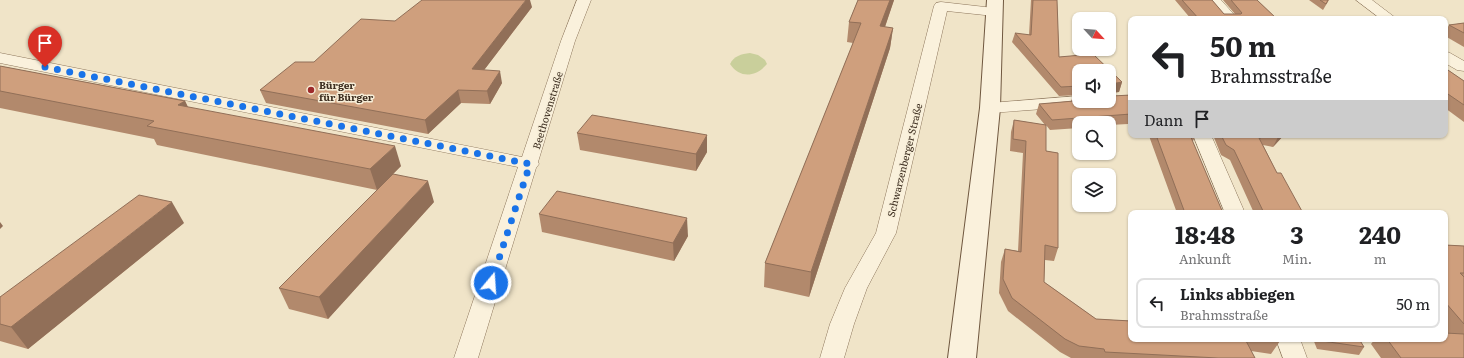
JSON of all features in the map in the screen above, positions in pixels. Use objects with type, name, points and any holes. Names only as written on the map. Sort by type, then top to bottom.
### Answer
[{"type":"main road","name":"Schwarzenberger Straße","points":[[962,358],[990,108],[995,6]]},
{"type":"street","name":"Beethovenstraße","points":[[466,358],[530,164],[568,41],[584,0]]},
{"type":"street","points":[[1213,0],[1228,16]]},
{"type":"street","points":[[1363,0],[1386,16]]},
{"type":"street","name":"Schwarzenberger Straße","points":[[832,358],[842,324],[856,288],[886,233],[941,6],[995,6]]},
{"type":"street","points":[[0,58],[530,164]]},
{"type":"street","points":[[1448,59],[1464,72]]},
{"type":"street","points":[[1448,70],[1464,72]]},
{"type":"street","points":[[990,108],[1072,102]]},
{"type":"street","points":[[1203,138],[1234,210]]},
{"type":"street","points":[[1289,342],[1295,358]]},
{"type":"green space","points":[[750,53],[758,55],[765,60],[767,64],[758,72],[753,74],[743,74],[734,69],[730,64],[738,56]]},
{"type":"building","points":[[422,0],[526,0],[472,69],[500,71],[487,91],[458,90],[425,120],[260,90],[295,62],[314,62],[361,19],[395,21]]},
{"type":"building","points":[[858,0],[890,0],[880,26],[893,28],[811,272],[765,263],[861,23],[849,22]]},
{"type":"building","points":[[1033,0],[1057,0],[1059,57],[1095,56],[1103,64],[1072,64],[1072,86],[1061,87],[1015,33],[1031,35]]},
{"type":"building","points":[[1182,0],[1212,0],[1224,14],[1241,14],[1242,13],[1231,0],[1257,0],[1274,16],[1196,16]]},
{"type":"building","points":[[1320,0],[1328,0],[1326,4]]},
{"type":"building","points":[[1464,23],[1464,33],[1449,25]]},
{"type":"building","points":[[0,66],[185,101],[178,105],[395,146],[370,169],[147,126],[154,121],[0,91]]},
{"type":"building","points":[[1448,70],[1464,81],[1464,105],[1448,94]]},
{"type":"building","points":[[1116,76],[1122,82],[1116,83]]},
{"type":"building","points":[[1128,95],[1128,114],[1072,116],[1072,118],[1052,120],[1039,104],[1072,101],[1072,108],[1116,108],[1116,96]]},
{"type":"building","points":[[592,115],[707,135],[696,154],[577,133]]},
{"type":"building","points":[[1014,120],[1046,125],[1046,151],[1058,153],[1058,248],[1045,245],[1044,282],[1096,319],[1128,321],[1128,342],[1247,342],[1255,358],[1218,358],[1105,352],[1104,349],[1079,346],[1065,339],[1012,298],[1003,279],[1005,249],[1021,252],[1026,141],[1013,139]]},
{"type":"building","points":[[1157,138],[1191,138],[1222,210],[1184,210]]},
{"type":"building","points":[[1222,138],[1259,138],[1277,173],[1281,173],[1301,210],[1263,210],[1234,150],[1226,145]]},
{"type":"building","points":[[393,174],[428,181],[319,297],[279,288]]},
{"type":"building","points":[[557,191],[687,218],[673,243],[539,214]]},
{"type":"building","points":[[139,195],[172,202],[11,327],[0,324],[0,297]]},
{"type":"building","points":[[1448,245],[1464,246],[1464,273],[1460,273],[1464,277],[1464,324],[1448,305]]},
{"type":"building","points":[[1448,333],[1464,334],[1464,358],[1401,358],[1389,342],[1448,342]]},
{"type":"building","points":[[1329,342],[1361,342],[1364,347]]},
{"type":"place","name":"Bürger für Bürger","points":[[311,90]]},
{"type":"route","points":[[45,67],[530,164],[491,283]]}]
